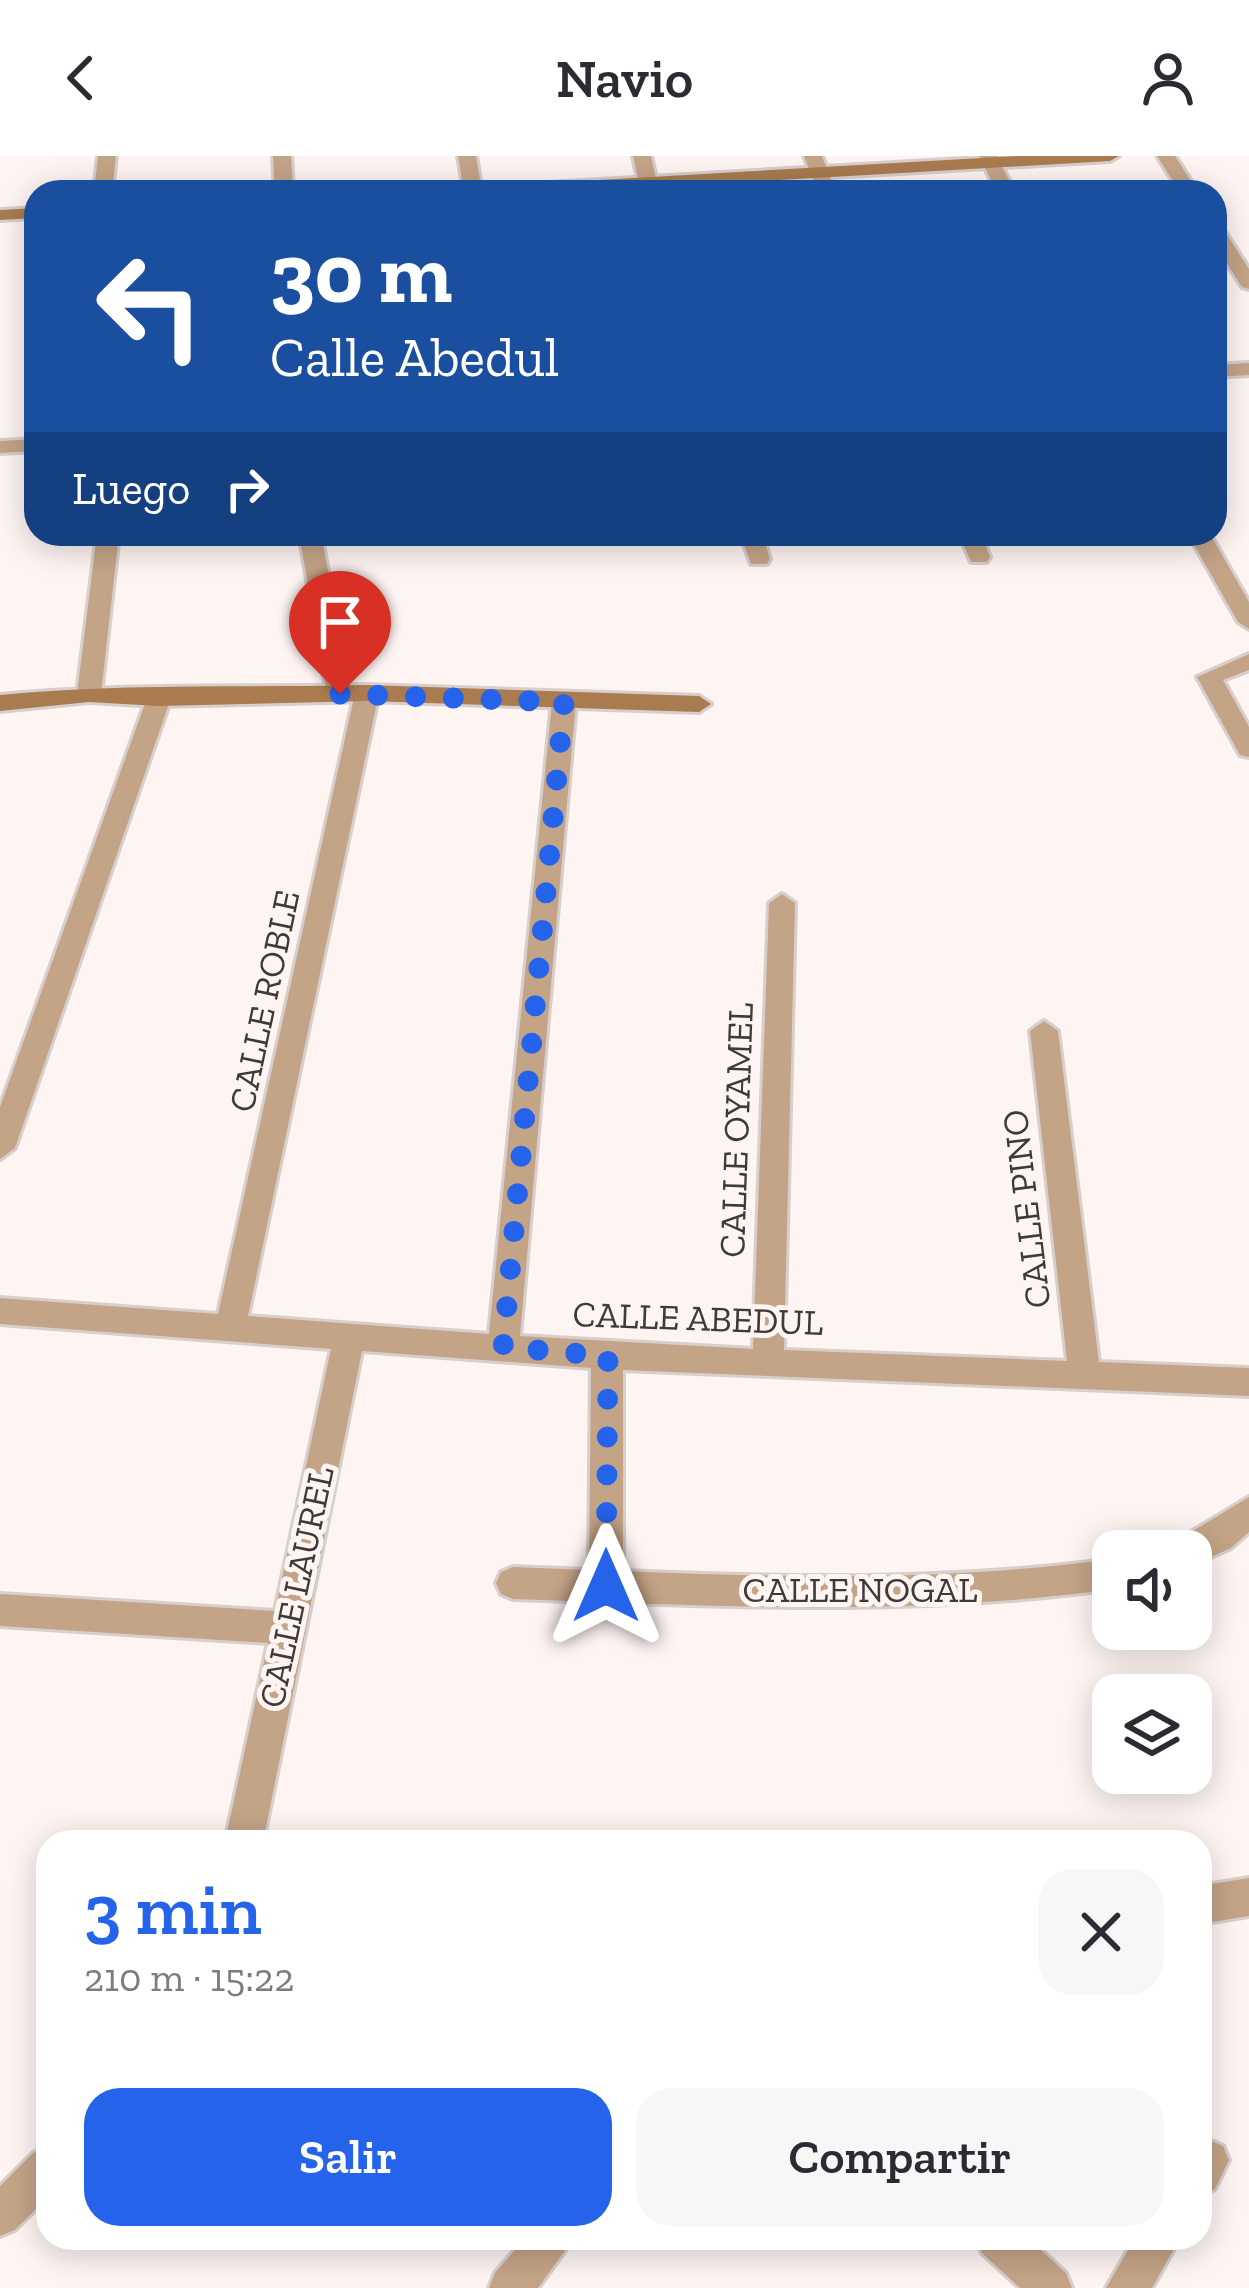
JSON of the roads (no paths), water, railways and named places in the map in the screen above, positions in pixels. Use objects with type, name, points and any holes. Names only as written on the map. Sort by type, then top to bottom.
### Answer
[{"type":"street","points":[[700,180],[815,164],[1110,156]]},
{"type":"street","points":[[1227,250],[1249,283]]},
{"type":"street","points":[[88,694],[106,546]]},
{"type":"street","points":[[313,546],[353,693]]},
{"type":"street","points":[[755,546],[759,559]]},
{"type":"street","points":[[1205,546],[1249,622]]},
{"type":"street","points":[[1249,661],[1210,677],[1249,749]]},
{"type":"street","points":[[0,703],[88,694],[159,698],[353,693],[699,704]]},
{"type":"street","name":"CALLE ROBLE","points":[[231,1324],[353,693]]},
{"type":"street","points":[[0,1148],[159,698]]},
{"type":"street","points":[[503,1347],[564,702]]},
{"type":"street","name":"CALLE OYAMEL","points":[[768,1359],[782,903]]},
{"type":"street","name":"CALLE PINO","points":[[1044,1031],[1085,1377]]},
{"type":"street","name":"CALLE ABEDUL","points":[[0,1311],[231,1324],[608,1356],[1249,1382]]},
{"type":"street","name":"CALLE LAUREL","points":[[246,1830],[350,1334]]},
{"type":"street","points":[[606,1586],[608,1356]]},
{"type":"street","points":[[1212,1540],[1249,1512]]},
{"type":"street","name":"CALLE NOGAL","points":[[513,1583],[847,1593],[1026,1588],[1092,1577]]},
{"type":"street","points":[[0,1610],[286,1628]]},
{"type":"street","points":[[1212,1903],[1249,1897]]},
{"type":"street","points":[[0,2215],[36,2180]]},
{"type":"street","points":[[510,2288],[543,2250]]},
{"type":"street","points":[[1010,2250],[1051,2288]]},
{"type":"street","points":[[1127,2288],[1151,2250]]}]
